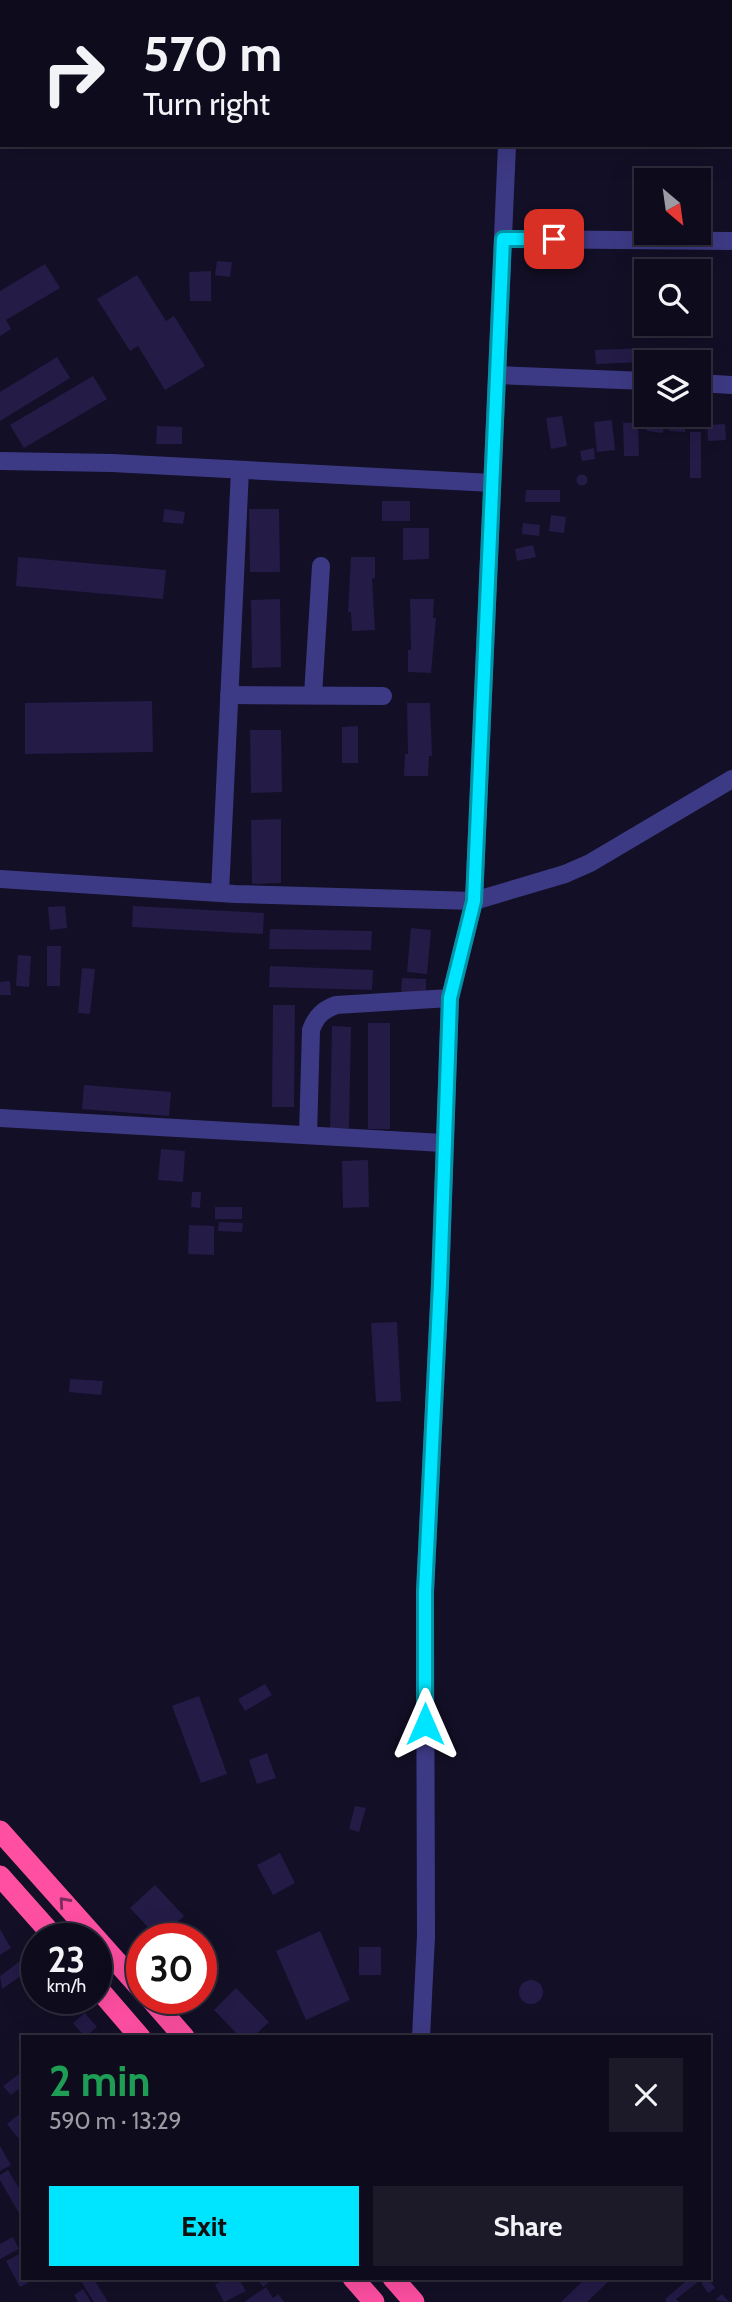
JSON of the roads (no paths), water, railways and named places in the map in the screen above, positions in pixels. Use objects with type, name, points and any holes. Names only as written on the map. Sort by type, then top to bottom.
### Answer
[{"type":"highway","points":[[0,1831],[126,1972]]},
{"type":"highway","points":[[0,1876],[42,1923]]},
{"type":"highway","points":[[112,2005],[138,2035]]},
{"type":"highway","points":[[164,2014],[182,2035]]},
{"type":"highway","points":[[355,2280],[374,2302]]},
{"type":"street","points":[[421,2035],[426,1936],[425,1592],[440,1284],[443,1143],[450,998],[474,901],[507,147]]},
{"type":"street","points":[[503,239],[732,241]]},
{"type":"street","points":[[497,376],[634,381]]},
{"type":"street","points":[[711,384],[732,385]]},
{"type":"street","points":[[0,461],[112,463],[492,482]]},
{"type":"street","points":[[220,893],[240,470]]},
{"type":"street","points":[[313,695],[321,566]]},
{"type":"street","points":[[229,695],[383,696]]},
{"type":"street","points":[[0,879],[220,893],[474,901],[565,874],[590,863],[732,779]]},
{"type":"street","points":[[308,1135],[311,1030],[315,1020],[325,1010],[336,1005],[450,998]]},
{"type":"street","points":[[0,1118],[443,1143]]}]
